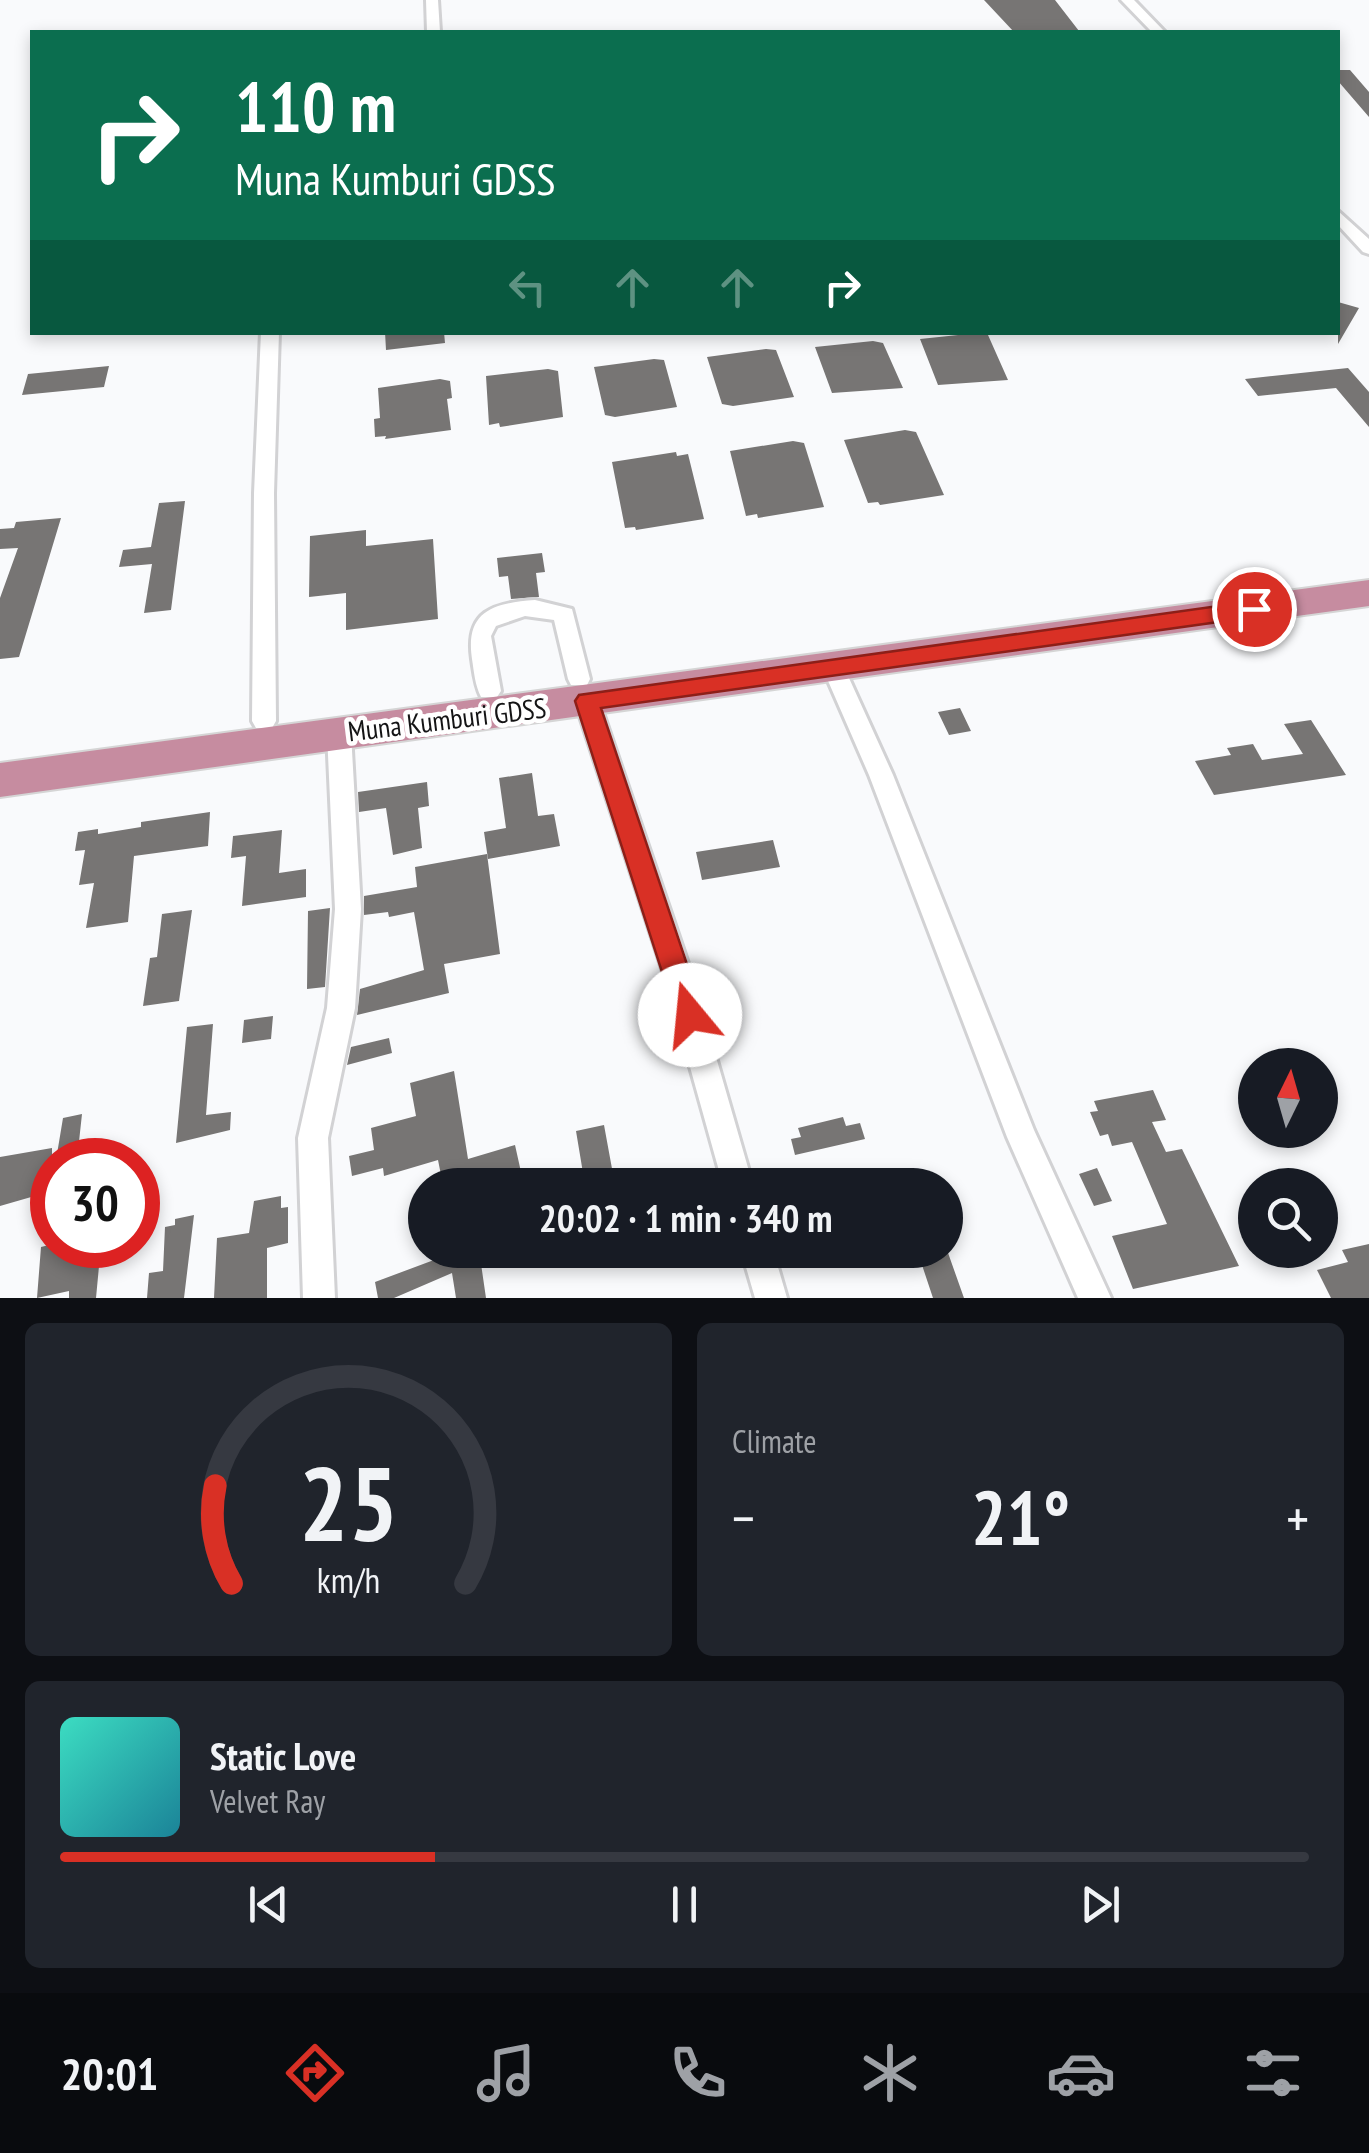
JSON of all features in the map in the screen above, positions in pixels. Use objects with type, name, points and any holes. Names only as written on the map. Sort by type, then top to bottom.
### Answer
[{"type":"highway","name":"Muna Kumburi GDSS","points":[[0,780],[339,734],[583,690],[1369,573]]},
{"type":"highway","name":"Muna Kumburi GDSS","points":[[0,757],[489,691],[583,690],[833,667],[1369,593]]},
{"type":"street","points":[[432,0],[434,30]]},
{"type":"street","points":[[1127,0],[1156,30]]},
{"type":"street","points":[[1340,218],[1369,249]]},
{"type":"street","points":[[264,722],[264,493],[270,335]]},
{"type":"street","points":[[489,691],[480,636],[486,621],[514,609],[547,606],[564,615],[583,690],[680,982],[733,1168]]},
{"type":"street","points":[[833,667],[881,775],[1022,1137],[1094,1298]]},
{"type":"street","points":[[319,1298],[312,1138],[341,1008],[348,908],[339,734]]},
{"type":"street","points":[[762,1268],[770,1298]]},
{"type":"building","points":[[984,0],[1055,0],[1078,30],[1012,30]]},
{"type":"building","points":[[1340,70],[1350,70],[1369,92],[1369,117],[1340,83]]},
{"type":"building","points":[[1340,303],[1359,308],[1338,344]]},
{"type":"building","points":[[385,335],[444,335],[445,343],[386,350]]},
{"type":"building","points":[[988,335],[1008,380],[938,385],[920,339]]},
{"type":"building","points":[[883,343],[903,388],[832,393],[815,347]]},
{"type":"building","points":[[776,350],[794,397],[733,406],[722,404],[707,357]]},
{"type":"building","points":[[664,360],[677,407],[615,417],[605,415],[594,367]]},
{"type":"building","points":[[109,366],[104,387],[22,395],[28,374]]},
{"type":"building","points":[[1348,368],[1369,392],[1369,427],[1336,388],[1258,396],[1245,379]]},
{"type":"building","points":[[558,371],[563,417],[500,427],[499,423],[489,425],[486,376]]},
{"type":"building","points":[[450,381],[452,398],[447,399],[451,430],[375,437],[374,419],[380,418],[378,388]]},
{"type":"building","points":[[905,430],[916,432],[944,495],[880,505],[868,503],[844,440]]},
{"type":"building","points":[[793,441],[804,443],[824,507],[758,518],[757,514],[746,516],[730,451]]},
{"type":"building","points":[[676,452],[677,456],[688,454],[704,519],[636,530],[625,528],[612,462]]},
{"type":"building","points":[[185,501],[171,610],[144,613],[152,564],[119,567],[123,550],[151,547],[159,503]]},
{"type":"building","points":[[61,518],[19,657],[0,659],[0,598],[18,548],[0,549],[0,529],[14,528],[16,522]]},
{"type":"building","points":[[366,530],[366,546],[433,539],[438,619],[346,630],[346,593],[309,597],[310,536]]},
{"type":"building","points":[[542,553],[545,572],[536,573],[539,597],[511,599],[508,576],[499,577],[497,558]]},
{"type":"building","points":[[960,708],[971,731],[949,735],[938,712]]},
{"type":"building","points":[[1311,720],[1346,775],[1214,795],[1195,761],[1231,755],[1227,748],[1253,744],[1262,760],[1303,754],[1284,724]]},
{"type":"building","points":[[532,773],[538,816],[554,814],[560,846],[488,859],[484,832],[506,828],[499,778]]},
{"type":"building","points":[[427,782],[429,806],[418,808],[422,848],[393,855],[386,808],[359,812],[358,792]]},
{"type":"building","points":[[210,812],[208,846],[134,856],[128,922],[86,928],[94,883],[79,885],[85,850],[75,851],[78,832],[98,829],[98,834],[141,827],[141,822]]},
{"type":"building","points":[[282,830],[279,873],[306,869],[306,897],[242,906],[246,856],[231,858],[233,836]]},
{"type":"building","points":[[773,840],[780,867],[702,880],[696,852]]},
{"type":"building","points":[[487,854],[500,954],[444,964],[449,993],[357,1015],[360,989],[424,970],[414,912],[389,917],[388,912],[364,915],[364,896],[417,887],[415,867]]},
{"type":"building","points":[[330,908],[325,987],[307,989],[308,911]]},
{"type":"building","points":[[192,910],[179,1001],[143,1006],[150,958],[157,957],[162,914]]},
{"type":"building","points":[[273,1016],[271,1039],[242,1043],[244,1020]]},
{"type":"building","points":[[213,1024],[206,1115],[231,1112],[230,1130],[176,1143],[187,1027]]},
{"type":"building","points":[[389,1038],[392,1053],[347,1065],[351,1047]]},
{"type":"building","points":[[454,1071],[468,1159],[515,1145],[520,1168],[440,1168],[438,1160],[384,1176],[383,1168],[352,1176],[349,1156],[374,1150],[371,1128],[416,1116],[410,1083]]},
{"type":"building","points":[[1153,1090],[1166,1120],[1152,1122],[1166,1152],[1182,1149],[1238,1266],[1133,1289],[1112,1236],[1167,1224],[1132,1142],[1112,1146],[1108,1134],[1100,1136],[1090,1112],[1098,1111],[1094,1101]]},
{"type":"building","points":[[82,1114],[79,1138],[60,1138],[63,1118]]},
{"type":"building","points":[[843,1117],[846,1126],[860,1123],[865,1139],[795,1155],[791,1139],[801,1137],[798,1128]]},
{"type":"building","points":[[604,1125],[612,1168],[582,1168],[576,1131]]},
{"type":"building","points":[[30,1152],[30,1197],[0,1206],[0,1157]]},
{"type":"building","points":[[1097,1168],[1112,1201],[1094,1206],[1079,1174]]},
{"type":"building","points":[[281,1196],[281,1208],[288,1207],[288,1243],[267,1248],[267,1298],[214,1298],[217,1238],[249,1233],[254,1201]]},
{"type":"building","points":[[194,1215],[184,1298],[147,1298],[149,1273],[163,1271],[165,1227],[175,1225],[175,1219]]},
{"type":"building","points":[[1369,1244],[1369,1298],[1331,1298],[1317,1270],[1338,1268],[1348,1262],[1342,1250]]},
{"type":"building","points":[[39,1268],[99,1268],[96,1298],[69,1298],[69,1291],[37,1298]]},
{"type":"building","points":[[412,1268],[482,1268],[486,1298],[456,1298],[452,1273],[394,1298],[378,1298],[375,1282]]},
{"type":"building","points":[[923,1268],[953,1268],[964,1298],[933,1298]]},
{"type":"route","points":[[690,1015],[587,701],[1254,609]]}]
